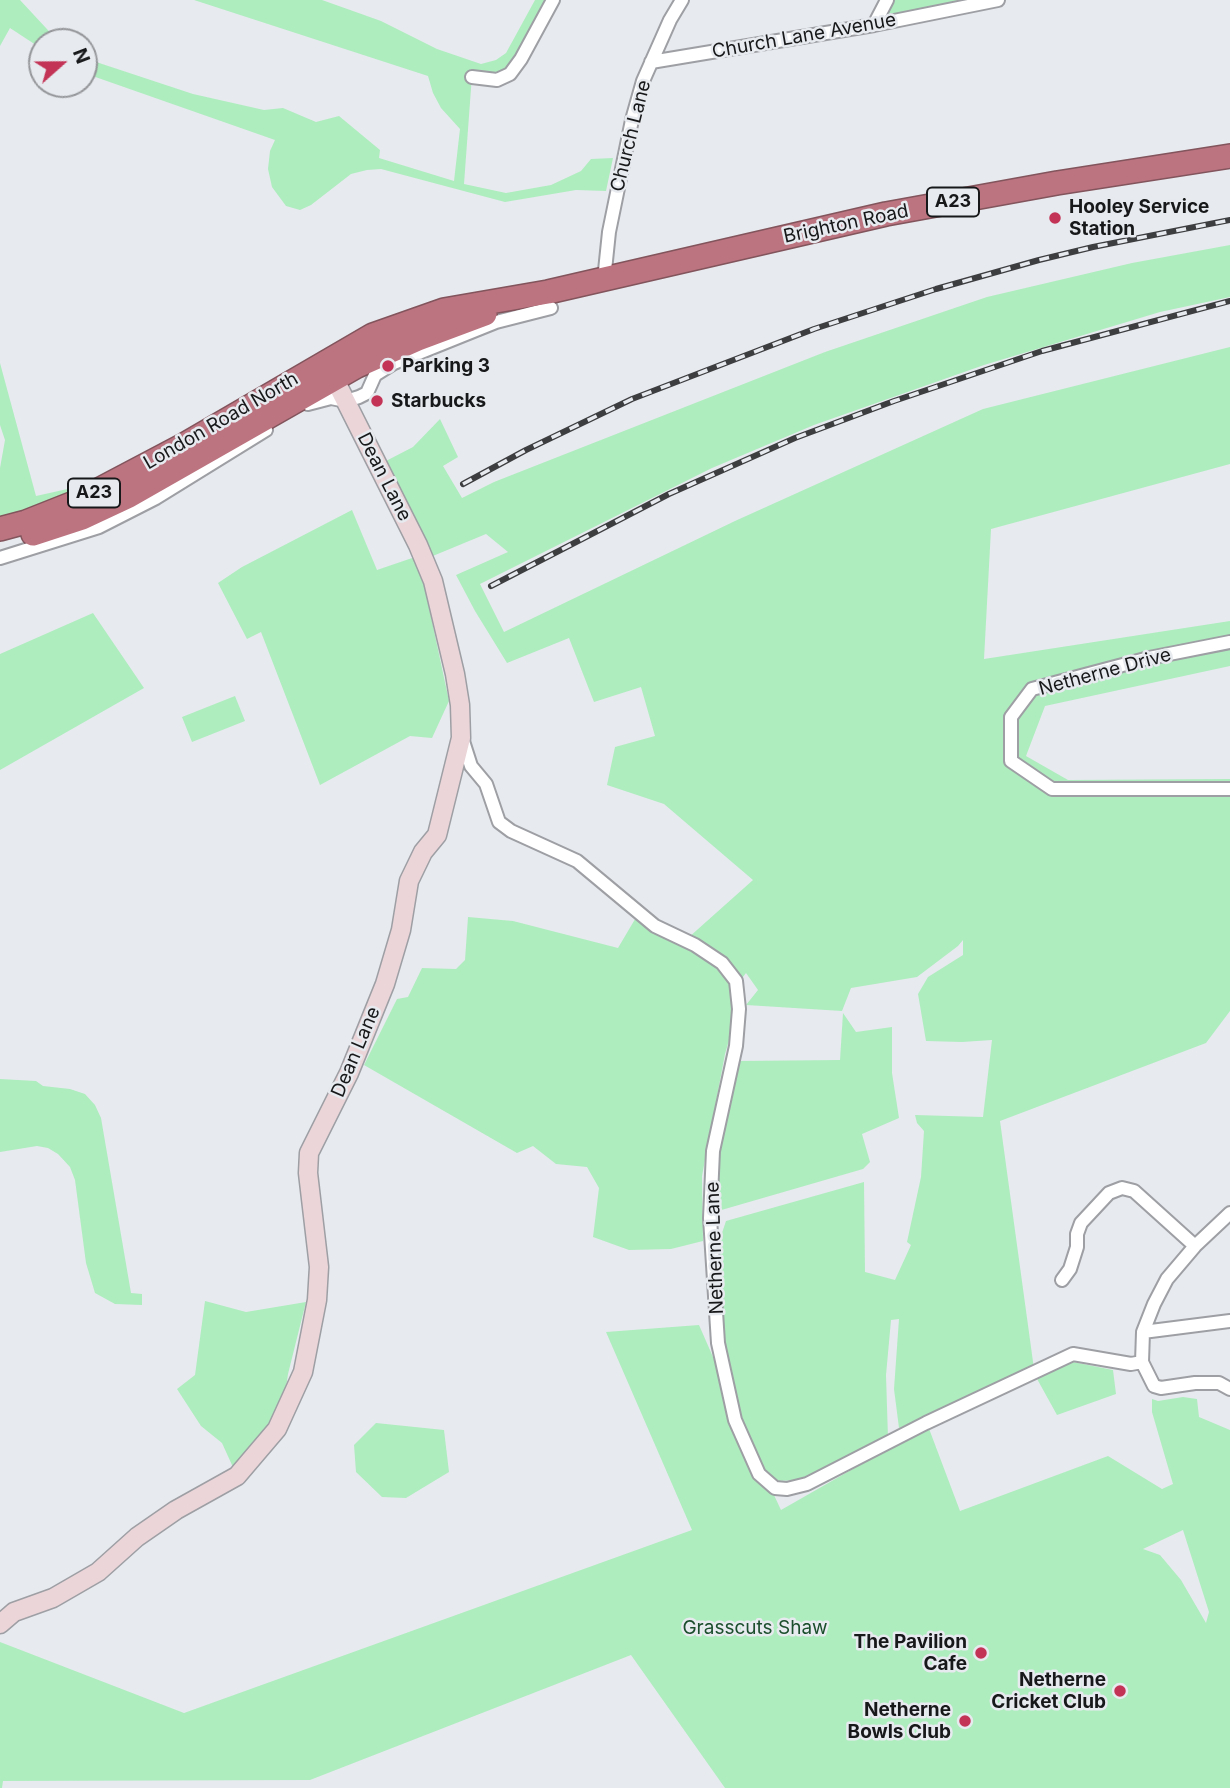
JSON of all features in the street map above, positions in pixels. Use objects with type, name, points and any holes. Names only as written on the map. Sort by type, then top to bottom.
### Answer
[{"type":"highway","name":"Brighton Road","points":[[330,370],[421,344],[604,280],[886,215],[1057,183],[1230,156]]},
{"type":"highway","name":"Brighton Road","points":[[330,370],[373,335],[444,310],[550,300]]},
{"type":"highway","name":"London Road North","points":[[0,544],[58,527],[117,502],[304,400],[330,370]]},
{"type":"highway","name":"London Road North","points":[[0,529],[51,513],[98,491],[330,370]]},
{"type":"street","points":[[472,77],[497,80],[510,74],[522,59],[553,0]]},
{"type":"street","name":"Church Lane","points":[[604,280],[609,232],[632,120],[643,81],[670,20],[682,0]]},
{"type":"street","points":[[874,25],[887,0]]},
{"type":"street","name":"Church Lane Avenue","points":[[651,62],[874,25],[998,0]]},
{"type":"street","name":"Brighton Road","points":[[346,401],[367,393],[374,375],[421,344]]},
{"type":"street","name":"Dean Lane","points":[[0,1625],[14,1612],[53,1598],[98,1572],[137,1537],[176,1510],[237,1476],[277,1429],[303,1372],[317,1300],[319,1267],[308,1173],[309,1153],[349,1073],[385,984],[401,930],[409,881],[423,852],[437,835],[461,737],[456,684],[433,582],[418,545],[330,370]]},
{"type":"street","name":"London Road North","points":[[0,558],[99,527],[145,504],[304,400],[331,398],[346,401]]},
{"type":"street","name":"Netherne Drive","points":[[1230,642],[1149,658],[1032,689],[1011,717],[1011,761],[1052,789],[1230,789]]},
{"type":"street","name":"Netherne Lane","points":[[461,737],[471,766],[486,784],[499,822],[511,831],[577,861],[655,926],[695,945],[722,963],[736,981],[736,1046],[713,1151],[710,1218],[718,1343],[736,1420],[760,1474],[775,1488],[787,1489],[807,1484],[926,1423],[1073,1354],[1131,1364],[1142,1362]]},
{"type":"street","points":[[1062,1280],[1077,1247],[1077,1234],[1081,1223],[1109,1193],[1122,1188],[1134,1191],[1195,1246]]},
{"type":"street","points":[[1230,1213],[1195,1246],[1167,1279],[1143,1332],[1142,1362],[1154,1385],[1161,1388],[1219,1383],[1230,1389]]},
{"type":"street","points":[[1143,1332],[1230,1321]]},
{"type":"green space","points":[[0,0],[20,0],[46,28],[28,28],[28,40],[10,28],[0,46]]},
{"type":"green space","points":[[194,0],[322,0],[381,21],[437,49],[481,64],[496,60],[506,53],[535,0],[546,0],[518,53],[508,65],[490,76],[472,75],[464,184],[506,193],[551,185],[581,171],[591,159],[613,158],[606,191],[576,190],[505,202],[381,169],[351,174],[311,205],[300,210],[286,206],[272,187],[268,169],[270,151],[275,140],[98,78],[98,63],[193,94],[264,110],[283,108],[316,122],[339,116],[380,150],[379,158],[454,181],[460,129],[441,108],[428,76]]},
{"type":"green space","points":[[894,0],[966,0],[887,16]]},
{"type":"green space","name":"Grasscuts Shaw","points":[[1230,245],[1230,297],[1160,312],[984,365],[814,425],[712,468],[480,584],[504,632],[735,521],[983,409],[1230,347],[1230,464],[991,529],[984,659],[1230,621],[1230,666],[1045,706],[1026,756],[1068,780],[1230,779],[1230,1011],[1206,1043],[1000,1121],[1034,1369],[899,1428],[894,1389],[899,1319],[891,1320],[886,1375],[888,1438],[801,1480],[774,1481],[766,1478],[781,1510],[928,1426],[960,1511],[1108,1456],[1162,1489],[1173,1484],[1152,1412],[1152,1399],[1197,1399],[1199,1417],[1230,1430],[1230,1788],[725,1788],[631,1655],[310,1780],[3,1781],[0,1788],[0,1642],[184,1713],[692,1530],[606,1332],[699,1325],[734,1405],[724,1341],[718,1245],[726,1221],[864,1182],[865,1272],[895,1280],[911,1245],[907,1242],[921,1177],[924,1131],[917,1123],[915,1115],[983,1117],[992,1040],[926,1041],[918,994],[928,977],[963,955],[963,940],[917,977],[851,988],[842,1011],[746,1005],[758,990],[746,973],[736,986],[737,1013],[725,1054],[702,1176],[703,1241],[671,1249],[629,1250],[593,1237],[599,1188],[587,1167],[556,1164],[533,1146],[517,1153],[364,1065],[397,999],[408,997],[422,968],[456,969],[465,960],[468,917],[513,921],[618,948],[641,909],[688,938],[753,880],[664,804],[607,785],[615,747],[655,736],[641,687],[594,702],[569,638],[507,663],[456,575],[508,552],[486,534],[428,558],[384,462],[413,447],[440,419],[458,457],[443,466],[462,498],[494,482],[825,352],[987,297],[1132,263]],"holes":[[[1183,1530],[1209,1612],[1206,1623],[1181,1580],[1160,1555],[1143,1549]]]},
{"type":"green space","points":[[0,363],[36,496],[72,488],[65,498],[0,519],[0,468],[5,440],[0,425]]},
{"type":"green space","points":[[352,510],[377,570],[418,556],[449,701],[432,738],[410,736],[320,785],[261,632],[247,639],[218,583],[242,567]]},
{"type":"green space","points":[[93,613],[144,688],[0,770],[0,654]]},
{"type":"green space","points":[[235,696],[245,721],[192,742],[182,717]]},
{"type":"green space","points":[[843,1013],[856,1032],[892,1027],[892,1073],[899,1118],[862,1134],[870,1162],[863,1169],[718,1211],[715,1180],[738,1061],[840,1060]]},
{"type":"green space","points":[[0,1079],[36,1081],[43,1086],[70,1089],[85,1094],[95,1105],[101,1118],[131,1293],[142,1294],[142,1305],[115,1304],[95,1293],[86,1263],[75,1180],[70,1167],[58,1154],[37,1146],[0,1152]]},
{"type":"green space","points":[[205,1301],[246,1312],[306,1302],[288,1374],[282,1416],[237,1476],[222,1443],[201,1426],[177,1389],[195,1375]]},
{"type":"green space","points":[[1073,1362],[1113,1370],[1116,1394],[1057,1415],[1036,1377]]},
{"type":"green space","points":[[376,1423],[444,1430],[449,1472],[406,1498],[382,1497],[356,1472],[354,1445]]},
{"type":"railway","points":[[463,484],[632,399],[814,329],[936,289],[1039,260],[1230,220]]},
{"type":"railway","points":[[491,586],[669,494],[795,438],[1042,351],[1230,301]]},
{"type":"place","name":"Hooley Service Station","points":[[1055,218]]},
{"type":"place","name":"Parking 3","points":[[388,366]]},
{"type":"place","name":"Starbucks","points":[[377,401]]},
{"type":"place","name":"The Pavilion Cafe","points":[[981,1653]]},
{"type":"place","name":"Netherne Cricket Club","points":[[1120,1691]]},
{"type":"place","name":"Netherne Bowls Club","points":[[965,1721]]}]
